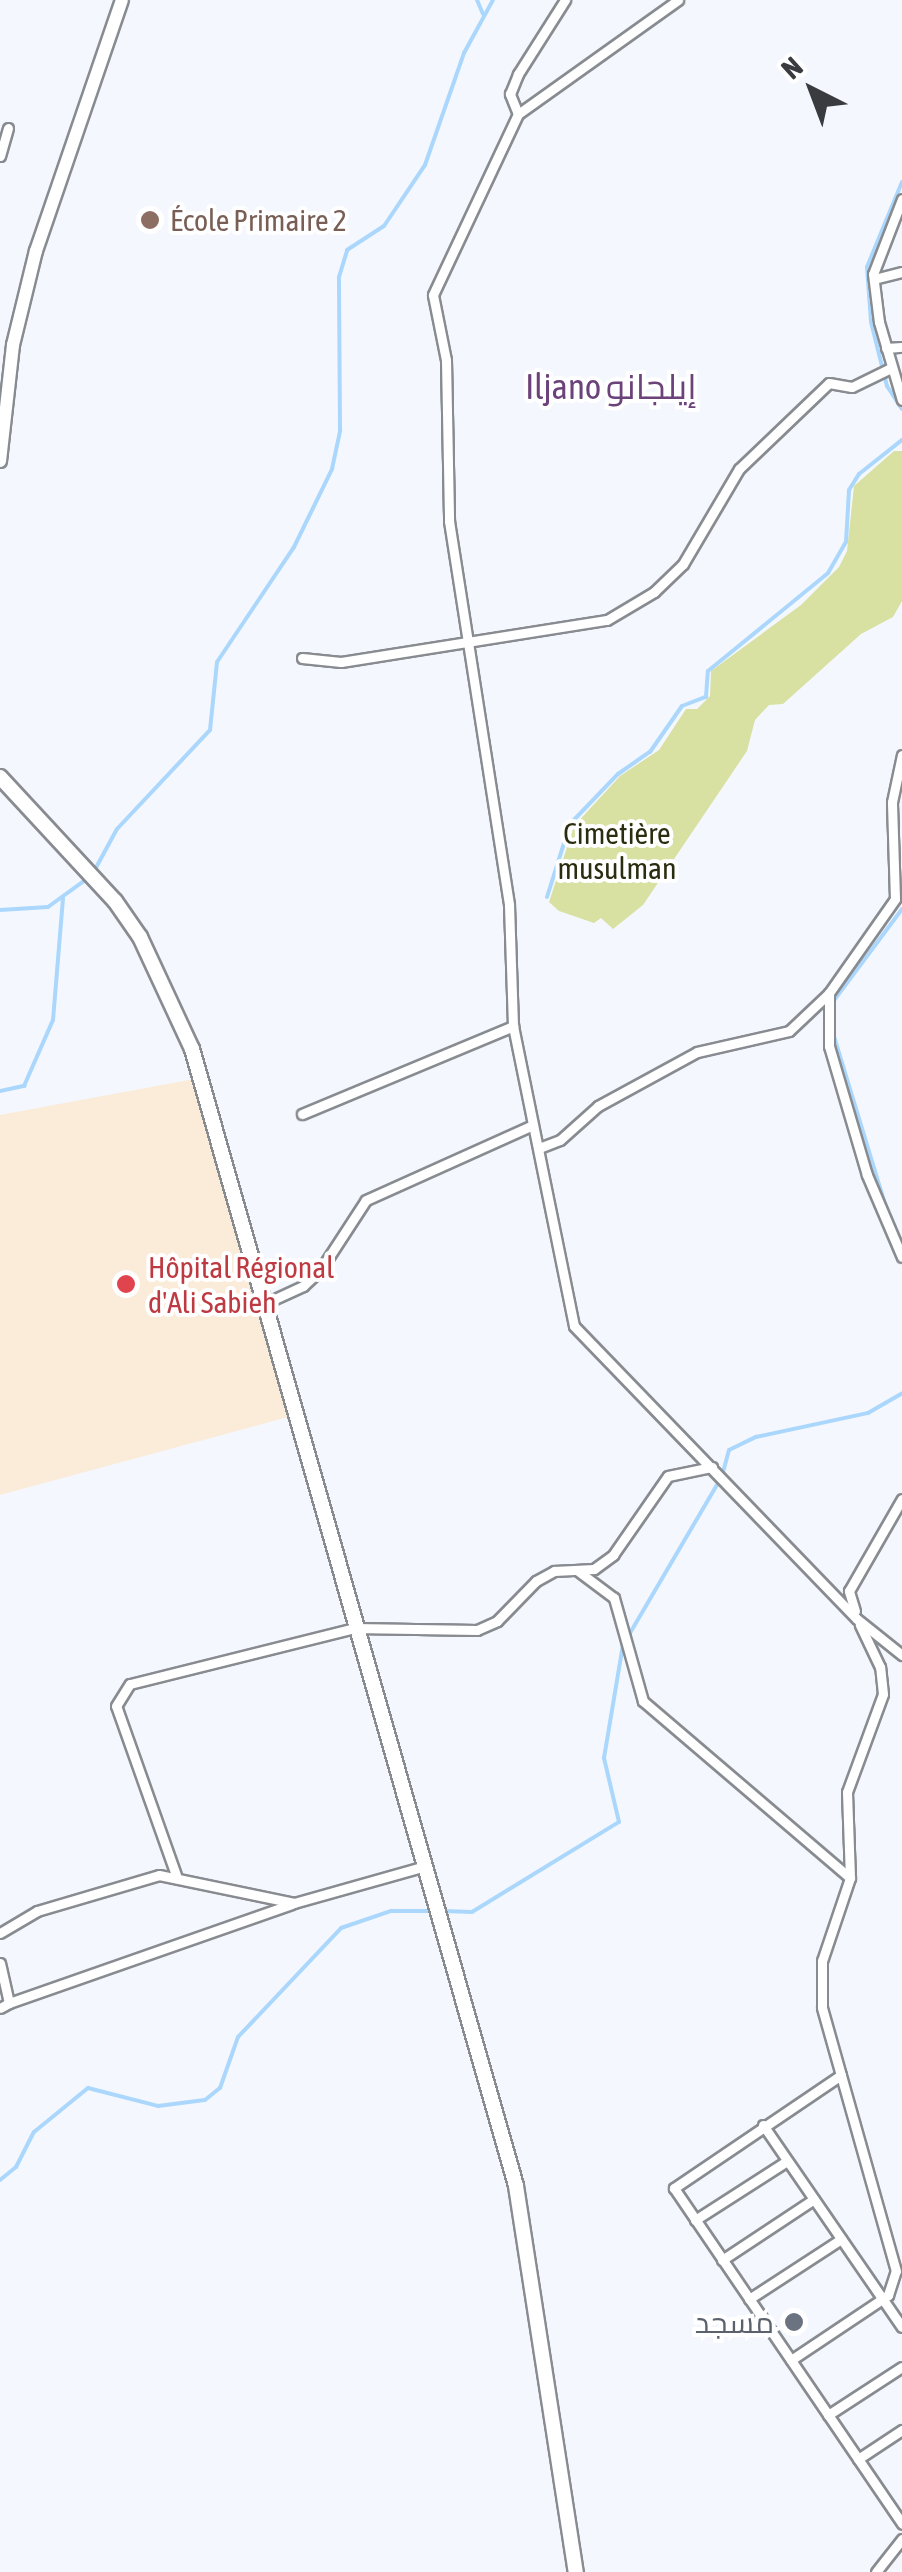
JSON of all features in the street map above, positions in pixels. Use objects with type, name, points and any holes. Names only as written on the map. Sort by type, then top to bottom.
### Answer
[{"type":"main road","points":[[0,462],[4,368],[51,198],[122,0]]},
{"type":"main road","points":[[0,777],[77,858],[140,937],[175,1005],[266,1303],[354,1628],[440,1912],[516,2186],[576,2572]]},
{"type":"street","points":[[518,114],[510,94],[518,74],[565,0]]},
{"type":"street","points":[[678,0],[518,114],[433,295],[446,360],[449,521],[509,905],[514,1026],[574,1326],[857,1619],[902,1655]]},
{"type":"street","points":[[0,156],[8,128]]},
{"type":"street","points":[[902,199],[879,245],[874,280],[886,348],[902,400]]},
{"type":"street","points":[[874,280],[902,272]]},
{"type":"street","points":[[886,348],[902,347]]},
{"type":"street","points":[[302,658],[341,662],[467,641],[569,631],[637,604],[683,564],[739,469],[829,383],[852,387],[891,368]]},
{"type":"street","points":[[539,1148],[598,1106],[697,1052],[789,1031],[829,994],[895,899],[892,802],[902,755]]},
{"type":"street","points":[[829,994],[830,1046],[868,1175],[902,1256]]},
{"type":"street","points":[[302,1114],[514,1026]]},
{"type":"street","points":[[266,1303],[303,1286],[320,1269],[366,1200],[534,1125]]},
{"type":"street","points":[[176,1876],[116,1706],[120,1692],[130,1684],[354,1628],[478,1630],[497,1621],[536,1581],[594,1569],[613,1555],[668,1476],[712,1467]]},
{"type":"street","points":[[790,2360],[882,2299],[896,2271],[822,2007],[822,1961],[850,1878],[847,1792],[883,1694],[880,1667],[857,1619],[849,1591],[902,1499]]},
{"type":"street","points":[[575,1570],[614,1598],[643,1700],[850,1878]]},
{"type":"street","points":[[0,1963],[5,2006],[294,1903],[426,1866]]},
{"type":"street","points":[[0,1932],[8,1922],[96,1889],[176,1876],[247,1898],[294,1903]]},
{"type":"street","points":[[841,2074],[678,2179],[674,2188],[902,2524]]},
{"type":"street","points":[[762,2125],[902,2327]]},
{"type":"street","points":[[695,2220],[787,2160]]},
{"type":"street","points":[[722,2260],[814,2199]]},
{"type":"street","points":[[749,2299],[841,2239]]},
{"type":"street","points":[[828,2415],[902,2367]]},
{"type":"street","points":[[858,2459],[902,2430]]},
{"type":"street","points":[[876,2572],[902,2540]]},
{"type":"shaded area","name":"Hôpital Régional d'Ali Sabieh","points":[[194,1079],[288,1417],[0,1495],[0,1115]]},
{"type":"green space","name":"Cimetière musulman","points":[[894,451],[902,451],[902,601],[893,617],[861,634],[783,704],[769,705],[755,720],[747,751],[643,905],[613,929],[601,918],[594,923],[559,911],[549,902],[574,826],[620,776],[659,750],[686,709],[697,709],[710,696],[711,671],[801,605],[839,567],[847,551],[854,486]]},
{"type":"waterway","points":[[477,0],[483,14]]},
{"type":"waterway","points":[[0,910],[48,907],[92,875],[117,829],[210,730],[217,662],[294,547],[332,469],[340,430],[339,277],[347,250],[384,226],[425,165],[464,53],[493,0]]},
{"type":"waterway","points":[[902,182],[867,267],[871,322],[887,386],[902,409]]},
{"type":"waterway","points":[[547,897],[570,824],[618,774],[650,752],[682,706],[706,697],[708,671],[828,573],[846,542],[849,490],[859,474],[902,440]]},
{"type":"waterway","points":[[0,1091],[24,1086],[53,1020],[63,898]]},
{"type":"waterway","points":[[832,1003],[902,909]]},
{"type":"waterway","points":[[833,1033],[888,1214]]},
{"type":"waterway","points":[[444,1911],[472,1912],[619,1822],[604,1758],[623,1645],[722,1476],[729,1450],[756,1437],[868,1413],[902,1393]]},
{"type":"waterway","points":[[0,2180],[16,2167],[34,2132],[88,2088],[158,2106],[205,2100],[220,2088],[238,2037],[341,1928],[391,1911],[434,1911]]},
{"type":"place","name":"École Primaire 2","points":[[150,220]]},
{"type":"place","name":"Hôpital Régional d'Ali Sabieh","points":[[126,1284]]},
{"type":"place","name":"مسجد","points":[[794,2322]]},
{"type":"district","name":"Iljano إيلجانو","points":[[611,386]]}]
